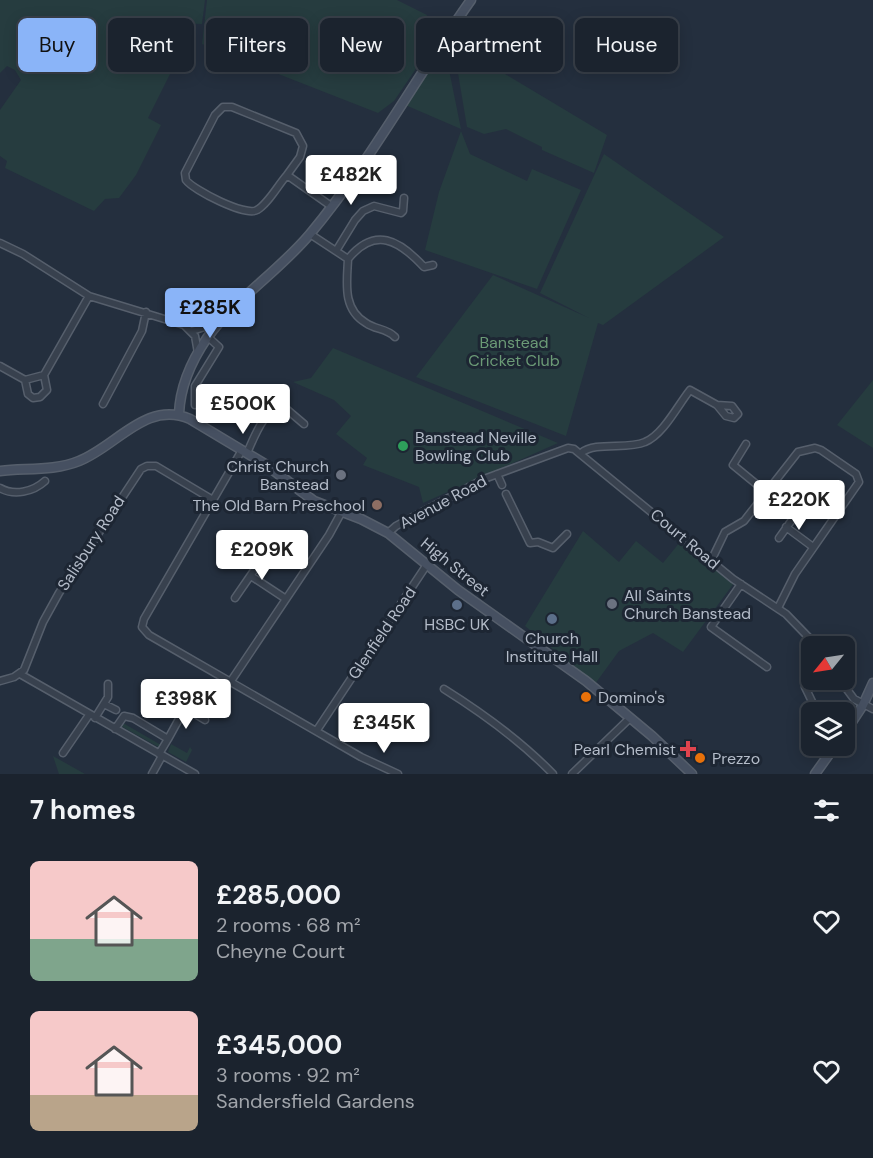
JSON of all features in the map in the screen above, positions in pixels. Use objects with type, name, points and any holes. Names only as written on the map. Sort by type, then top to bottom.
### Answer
[{"type":"main road","points":[[0,471],[76,462],[102,450],[143,419],[156,414],[179,414],[185,382],[208,337],[310,234],[471,0]]},
{"type":"main road","name":"High Street","points":[[179,414],[244,451],[314,501],[388,533],[426,566],[489,614],[586,681],[692,774]]},
{"type":"main road","points":[[855,717],[873,683]]},
{"type":"main road","points":[[815,774],[828,756]]},
{"type":"street","points":[[224,106],[286,128],[300,137],[302,152],[287,174],[258,210],[247,212],[196,190],[186,180],[185,173],[215,115],[224,106]]},
{"type":"street","points":[[287,174],[331,206]]},
{"type":"street","points":[[336,251],[363,211],[374,206],[401,213],[404,198]]},
{"type":"street","points":[[310,234],[348,259]]},
{"type":"street","points":[[395,337],[388,330],[367,325],[353,309],[346,290],[348,259],[368,240],[382,239],[411,254],[424,267],[433,265]]},
{"type":"street","points":[[0,243],[23,254],[88,296],[177,321],[192,331],[198,354]]},
{"type":"street","points":[[25,380],[28,394],[33,398],[40,397],[47,390],[44,375],[88,296]]},
{"type":"street","points":[[103,404],[142,331],[146,312]]},
{"type":"street","points":[[192,331],[221,322]]},
{"type":"street","points":[[195,405],[195,386],[219,347],[208,337]]},
{"type":"street","points":[[0,366],[25,380],[44,375]]},
{"type":"street","points":[[185,382],[195,386]]},
{"type":"street","points":[[581,453],[590,449],[638,444],[650,439],[690,390],[717,405]]},
{"type":"street","points":[[304,424],[284,406],[275,408],[264,420],[213,500],[144,619],[142,627],[149,635],[361,756],[398,774]]},
{"type":"street","points":[[746,444],[733,465],[766,492]]},
{"type":"street","name":"Avenue Road","points":[[388,533],[441,501],[497,474],[568,448],[581,453]]},
{"type":"street","points":[[711,561],[725,532],[744,521],[793,455],[805,450],[821,450],[856,474],[859,478],[857,487],[795,574],[778,608]]},
{"type":"street","name":"Court Road","points":[[581,453],[711,561],[778,608],[807,636]]},
{"type":"street","name":"Salisbury Road","points":[[20,674],[43,622],[59,593],[141,469],[156,466],[213,500]]},
{"type":"street","points":[[497,474],[502,485]]},
{"type":"street","points":[[0,488],[9,492],[26,491],[45,481]]},
{"type":"street","points":[[506,494],[530,543],[538,542],[553,548],[567,534]]},
{"type":"street","points":[[779,538],[799,510]]},
{"type":"street","points":[[231,681],[340,513]]},
{"type":"street","points":[[786,527],[813,547]]},
{"type":"street","points":[[235,598],[268,550]]},
{"type":"street","name":"Glenfield Road","points":[[317,730],[426,566]]},
{"type":"street","points":[[251,576],[286,599]]},
{"type":"street","points":[[741,584],[711,627],[767,667]]},
{"type":"street","points":[[0,681],[20,674],[195,774]]},
{"type":"street","points":[[63,753],[104,704],[109,692],[108,684]]},
{"type":"street","points":[[444,689],[479,711],[527,747],[552,774]]},
{"type":"street","points":[[847,690],[863,705],[873,709]]},
{"type":"street","points":[[104,704],[116,710]]},
{"type":"street","points":[[152,774],[185,708],[205,720]]},
{"type":"street","points":[[115,729],[121,719],[128,716],[168,739]]},
{"type":"street","points":[[572,774],[630,718]]},
{"type":"green space","points":[[0,0],[205,0],[202,24],[194,24],[194,18],[108,18],[108,72],[171,72],[148,118],[161,125],[136,175],[119,198],[105,199],[94,211],[5,168],[7,161],[0,156],[0,110],[21,80],[15,70],[7,66],[0,73]]},
{"type":"green space","points":[[207,0],[397,0],[427,15],[427,18],[416,18],[416,69],[394,101],[378,113],[273,72],[308,72],[308,18],[206,18],[206,46],[202,44]]},
{"type":"green space","points":[[425,72],[449,72],[461,129],[403,104]]},
{"type":"green space","points":[[458,72],[502,72],[607,135],[594,173],[542,150],[542,147],[506,129],[484,134],[467,127]]},
{"type":"green space","points":[[461,131],[470,154],[527,181],[532,169],[581,190],[537,289],[425,250],[439,192]]},
{"type":"green space","name":"Banstead Cricket Club","points":[[604,154],[724,237],[603,325],[598,323],[566,436],[416,377],[493,275],[589,318],[540,293]]},
{"type":"green space","points":[[333,348],[558,443],[423,503],[419,487],[363,465],[367,458],[336,434],[351,416],[334,400],[293,382],[311,378]]},
{"type":"green space","points":[[873,380],[873,448],[837,425]]},
{"type":"green space","points":[[583,531],[619,562],[636,541],[663,563],[680,542],[734,583],[683,652],[653,633],[619,651],[595,684],[525,626]]},
{"type":"green space","points":[[123,723],[161,745],[160,748],[121,726]]},
{"type":"green space","points":[[171,744],[187,753],[190,747],[192,750],[186,762],[168,752]]},
{"type":"green space","points":[[53,756],[85,774],[59,774]]},
{"type":"place","name":"Banstead Neville Bowling Club","points":[[403,446]]},
{"type":"place","name":"Christ Church Banstead","points":[[341,475]]},
{"type":"place","name":"The Old Barn Preschool","points":[[377,505]]},
{"type":"place","name":"All Saints Church Banstead","points":[[612,604]]},
{"type":"place","name":"HSBC UK","points":[[457,605]]},
{"type":"place","name":"Church Institute Hall","points":[[552,619]]},
{"type":"place","name":"Domino's","points":[[586,697]]},
{"type":"place","name":"Pearl Chemist","points":[[688,749]]},
{"type":"place","name":"Prezzo","points":[[700,758]]}]
